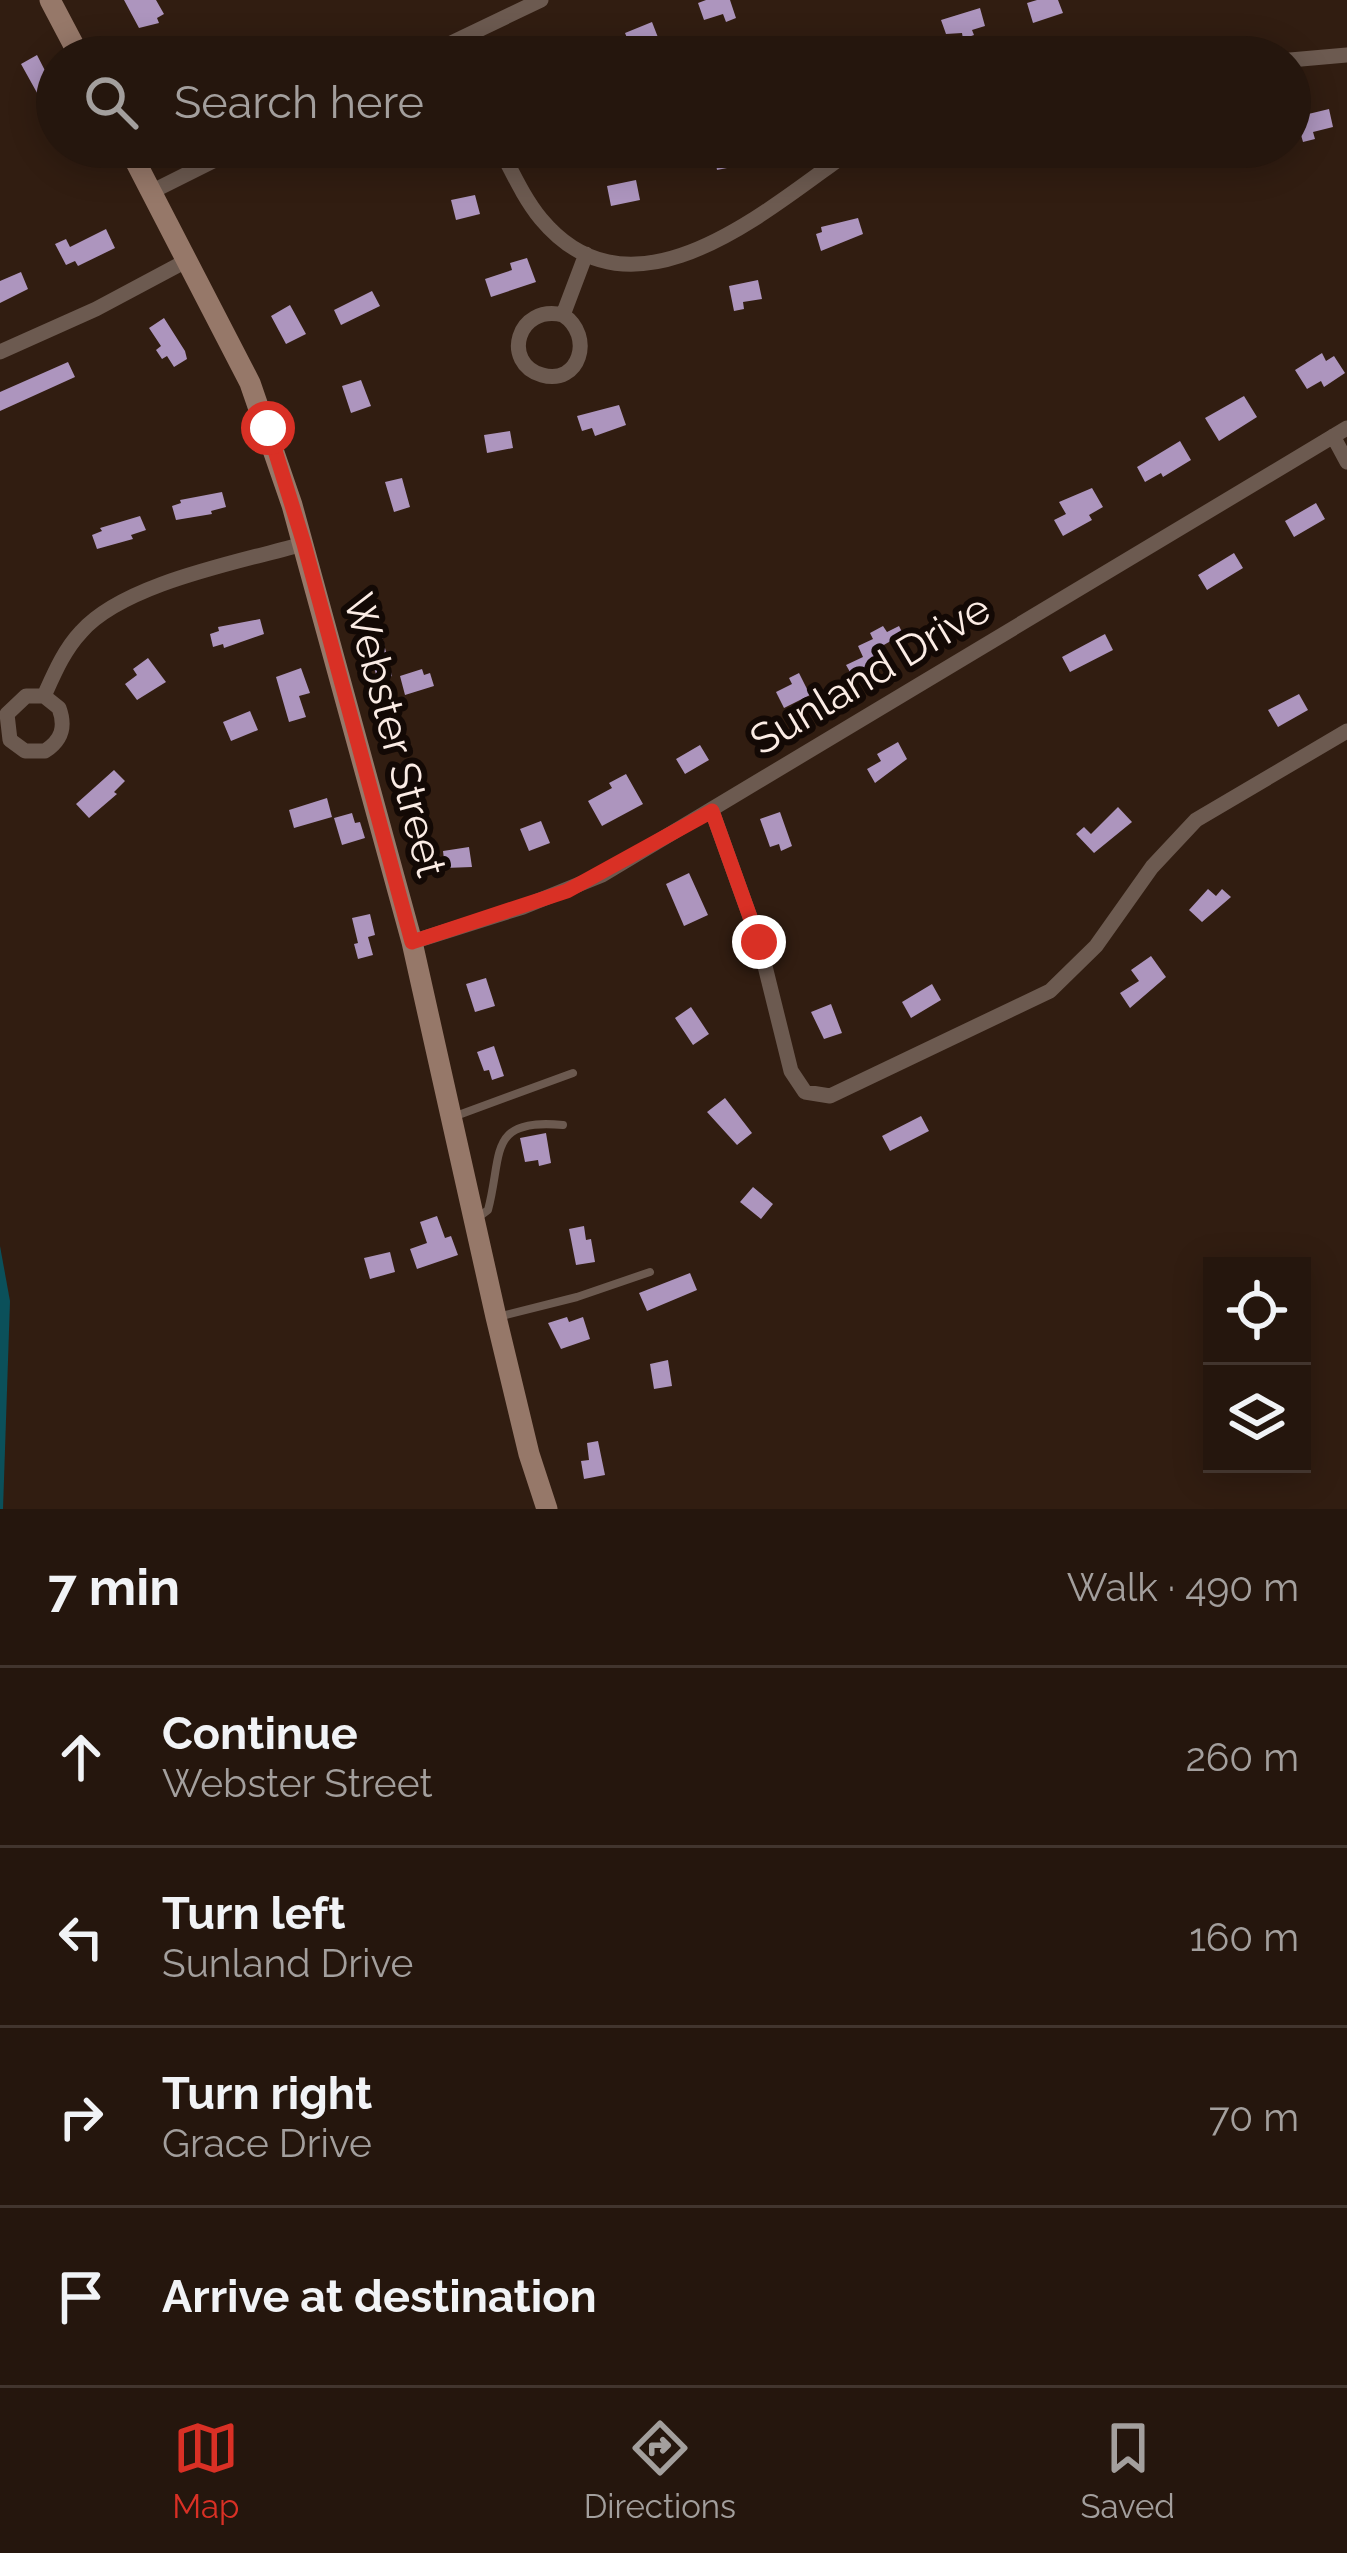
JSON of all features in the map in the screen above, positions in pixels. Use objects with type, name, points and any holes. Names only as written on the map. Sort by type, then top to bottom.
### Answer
[{"type":"main road","points":[[50,0],[69,36]]},
{"type":"main road","name":"Webster Street","points":[[139,168],[250,383],[304,544],[412,942],[496,1317],[547,1509]]},
{"type":"street","points":[[477,36],[541,0]]},
{"type":"street","points":[[1311,58],[1347,55]]},
{"type":"street","points":[[151,192],[199,168]]},
{"type":"street","points":[[511,168],[543,222],[586,254],[625,262],[691,255],[721,240],[826,168]]},
{"type":"street","points":[[562,315],[586,254]]},
{"type":"street","points":[[0,352],[188,260]]},
{"type":"street","points":[[542,313],[562,315],[578,329],[581,350],[571,368],[540,375],[519,353],[520,333],[542,313]]},
{"type":"street","points":[[1340,432],[1347,462]]},
{"type":"street","name":"Sunland Drive","points":[[412,942],[567,891],[712,811],[1340,432]]},
{"type":"street","points":[[44,696],[79,634],[115,605],[160,586],[304,544]]},
{"type":"street","points":[[712,811],[759,942],[791,1071],[811,1096],[842,1093],[1050,991],[1096,946],[1152,868],[1196,820],[1347,731]]},
{"type":"lane","points":[[452,1118],[573,1073]]},
{"type":"lane","points":[[475,1220],[488,1210],[502,1140],[512,1129],[537,1123],[563,1125]]},
{"type":"lane","points":[[496,1317],[577,1298],[650,1271]]},
{"type":"water","points":[[0,1246],[10,1301],[3,1509],[0,1509]]},
{"type":"building","points":[[124,0],[156,0],[164,14],[157,18],[159,23],[139,28]]},
{"type":"building","points":[[730,0],[736,18],[726,22],[723,14],[704,20],[698,3]]},
{"type":"building","points":[[1058,0],[1063,13],[1033,23],[1027,3]]},
{"type":"building","points":[[980,8],[985,26],[972,30],[971,36],[946,34],[941,20]]},
{"type":"building","points":[[652,22],[657,36],[626,36]]},
{"type":"building","points":[[36,56],[36,91],[21,64]]},
{"type":"building","points":[[1329,109],[1333,127],[1313,132],[1315,139],[1311,140],[1311,113]]},
{"type":"building","points":[[636,180],[640,200],[611,206],[607,186]]},
{"type":"building","points":[[475,195],[480,214],[456,220],[451,200]]},
{"type":"building","points":[[858,218],[863,234],[821,251],[816,234],[822,232],[821,227]]},
{"type":"building","points":[[106,229],[115,248],[78,266],[75,261],[66,265],[55,244],[66,239],[70,247]]},
{"type":"building","points":[[527,258],[536,282],[491,297],[485,279],[512,270],[510,263]]},
{"type":"building","points":[[21,272],[28,289],[0,303],[0,281]]},
{"type":"building","points":[[758,280],[762,299],[743,302],[744,309],[734,311],[729,286]]},
{"type":"building","points":[[372,291],[380,306],[341,325],[334,310]]},
{"type":"building","points":[[290,305],[306,334],[286,344],[271,316]]},
{"type":"building","points":[[164,318],[187,359],[174,367],[156,350],[161,346],[149,328]]},
{"type":"building","points":[[1322,353],[1326,361],[1334,356],[1345,373],[1324,387],[1321,381],[1307,389],[1295,370]]},
{"type":"building","points":[[68,362],[75,377],[0,411],[0,392]]},
{"type":"building","points":[[361,380],[371,406],[351,413],[342,386]]},
{"type":"building","points":[[1244,396],[1257,417],[1219,441],[1205,418]]},
{"type":"building","points":[[619,405],[626,425],[595,436],[592,428],[582,431],[577,416]]},
{"type":"building","points":[[510,431],[513,448],[487,453],[484,435]]},
{"type":"building","points":[[1180,441],[1191,460],[1145,482],[1137,467]]},
{"type":"building","points":[[402,478],[410,507],[394,512],[385,482]]},
{"type":"building","points":[[1092,488],[1103,507],[1089,515],[1092,520],[1063,536],[1054,520],[1066,514],[1059,502]]},
{"type":"building","points":[[222,492],[226,507],[176,520],[172,506],[180,500]]},
{"type":"building","points":[[1316,503],[1325,519],[1294,537],[1285,521]]},
{"type":"building","points":[[140,516],[146,530],[131,535],[133,539],[97,549],[92,535],[100,528]]},
{"type":"building","points":[[1234,553],[1243,568],[1207,590],[1198,575]]},
{"type":"building","points":[[377,616],[392,676],[378,681],[355,623]]},
{"type":"building","points":[[260,619],[264,634],[224,648],[223,644],[213,647],[210,634],[219,631],[218,627]]},
{"type":"building","points":[[883,626],[887,632],[899,626],[903,634],[875,650],[883,665],[854,679],[846,665],[863,657],[858,646],[873,639],[870,633]]},
{"type":"building","points":[[1105,634],[1113,650],[1070,672],[1062,657]]},
{"type":"building","points":[[148,658],[166,682],[137,700],[125,684],[137,675],[133,669]]},
{"type":"building","points":[[301,668],[310,693],[299,696],[306,717],[289,722],[276,677]]},
{"type":"building","points":[[422,669],[424,675],[430,673],[434,686],[405,695],[400,676]]},
{"type":"building","points":[[799,673],[810,695],[784,708],[776,692],[792,684],[789,678]]},
{"type":"building","points":[[1299,694],[1308,710],[1278,727],[1268,710]]},
{"type":"building","points":[[250,711],[258,730],[231,741],[223,722]]},
{"type":"building","points":[[898,742],[907,759],[875,783],[867,769],[881,761],[877,754]]},
{"type":"building","points":[[700,745],[709,760],[685,774],[676,759]]},
{"type":"building","points":[[114,770],[125,781],[89,818],[76,804]]},
{"type":"building","points":[[626,774],[643,804],[602,826],[588,801]]},
{"type":"building","points":[[327,798],[332,817],[294,828],[289,810]]},
{"type":"building","points":[[1118,807],[1132,822],[1094,853],[1076,834],[1084,827],[1091,834]]},
{"type":"building","points":[[780,812],[792,846],[781,851],[779,844],[770,847],[760,819]]},
{"type":"building","points":[[352,813],[365,838],[342,845],[334,818]]},
{"type":"building","points":[[541,821],[550,843],[529,851],[520,829]]},
{"type":"building","points":[[469,847],[472,867],[445,868],[443,851]]},
{"type":"building","points":[[689,873],[708,915],[684,926],[666,884]]},
{"type":"building","points":[[1208,889],[1216,896],[1222,889],[1231,897],[1202,922],[1189,910]]},
{"type":"building","points":[[370,914],[375,935],[368,937],[373,955],[358,959],[352,918]]},
{"type":"building","points":[[1151,956],[1166,977],[1130,1008],[1120,993],[1139,981],[1131,970]]},
{"type":"building","points":[[486,978],[495,1006],[475,1012],[466,984]]},
{"type":"building","points":[[932,984],[941,1000],[911,1018],[902,1002]]},
{"type":"building","points":[[831,1004],[842,1033],[824,1039],[811,1012]]},
{"type":"building","points":[[691,1007],[709,1034],[693,1045],[675,1018]]},
{"type":"building","points":[[494,1046],[504,1076],[492,1080],[477,1052]]},
{"type":"building","points":[[725,1098],[752,1133],[737,1145],[707,1112]]},
{"type":"building","points":[[921,1116],[929,1131],[890,1151],[882,1136]]},
{"type":"building","points":[[546,1133],[551,1163],[525,1162],[520,1138]]},
{"type":"building","points":[[753,1187],[773,1204],[761,1219],[740,1202]]},
{"type":"building","points":[[437,1216],[458,1255],[417,1269],[410,1249],[427,1243],[420,1222]]},
{"type":"building","points":[[584,1226],[595,1262],[576,1265],[569,1229]]},
{"type":"building","points":[[390,1252],[395,1272],[370,1279],[364,1258]]},
{"type":"building","points":[[690,1273],[697,1290],[647,1311],[639,1293]]},
{"type":"building","points":[[567,1317],[569,1322],[583,1317],[590,1339],[561,1349],[548,1323]]},
{"type":"building","points":[[668,1360],[672,1386],[654,1389],[650,1364]]},
{"type":"building","points":[[598,1441],[605,1475],[584,1479],[581,1461],[589,1460],[587,1443]]},
{"type":"route","points":[[268,428],[412,942],[567,891],[712,811],[759,942]]}]
